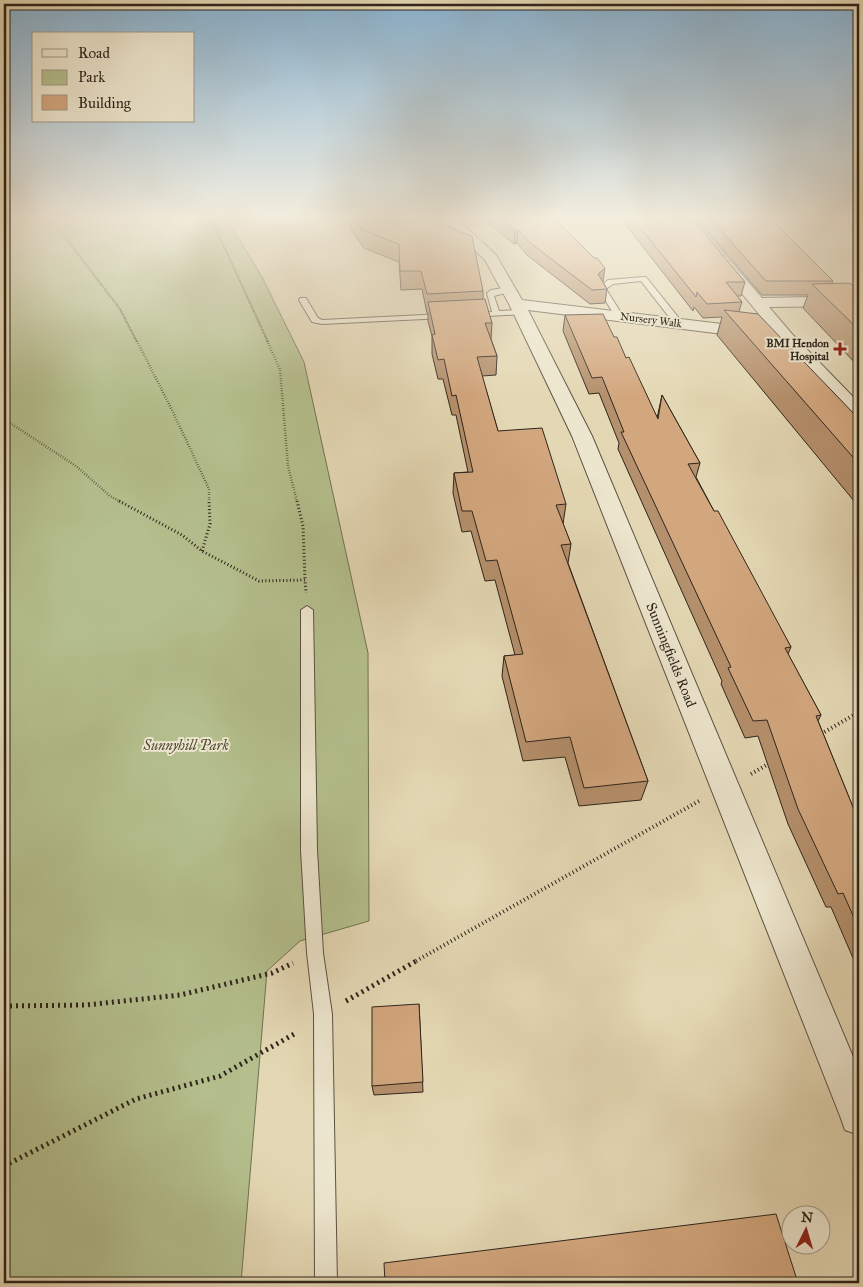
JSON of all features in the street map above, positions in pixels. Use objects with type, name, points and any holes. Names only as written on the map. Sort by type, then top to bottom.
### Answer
[{"type":"street","name":"Sunningfields Road","points":[[499,276],[511,304],[582,436],[859,1116]]},
{"type":"street","points":[[735,276],[786,337],[859,413]]},
{"type":"street","points":[[758,303],[859,301]]},
{"type":"street","name":"Nursery Walk","points":[[511,304],[786,337]]},
{"type":"lane","points":[[619,316],[602,288],[611,282],[643,279],[680,324]]},
{"type":"lane","points":[[303,300],[315,320],[322,322],[450,316]]},
{"type":"lane","points":[[468,315],[511,304]]},
{"type":"lane","points":[[308,610],[310,850],[315,953],[323,1014],[326,1283]]},
{"type":"path","points":[[96,276],[120,309],[172,410],[209,489],[210,524],[202,551]]},
{"type":"path","points":[[237,276],[280,369],[288,466],[303,526],[308,610]]},
{"type":"path","points":[[4,419],[76,466],[110,496],[182,535],[202,551],[259,581],[305,580]]},
{"type":"path","points":[[817,736],[859,712]]},
{"type":"path","points":[[4,1166],[136,1099],[220,1076],[303,1029],[323,1014],[695,803],[726,789],[774,761]]},
{"type":"path","points":[[4,1006],[86,1004],[180,995],[272,973],[315,953]]},
{"type":"green space","name":"Sunnyhill Park","points":[[4,276],[261,276],[304,362],[368,653],[369,921],[300,941],[267,971],[241,1283],[4,1283]]},
{"type":"building","points":[[422,276],[480,276],[483,291],[427,294]]},
{"type":"building","points":[[574,276],[599,276],[607,289],[592,290]]},
{"type":"building","points":[[679,276],[740,276],[745,282],[726,282],[742,302],[707,304],[697,292],[696,297]]},
{"type":"building","points":[[762,276],[828,276],[833,281],[766,281]]},
{"type":"building","points":[[850,283],[859,292],[859,330],[812,284]]},
{"type":"building","points":[[485,299],[492,323],[485,323],[497,356],[477,357],[498,431],[542,428],[566,504],[556,505],[571,544],[561,545],[648,781],[584,788],[570,737],[526,742],[504,656],[523,654],[497,560],[486,561],[472,511],[462,511],[454,473],[473,472],[456,395],[452,396],[444,359],[438,360],[432,335],[435,334],[428,302]]},
{"type":"building","points":[[724,310],[758,314],[859,419],[859,464]]},
{"type":"building","points":[[603,314],[614,337],[617,337],[626,358],[629,357],[658,419],[662,395],[700,463],[688,464],[714,511],[718,511],[791,647],[785,648],[821,715],[816,716],[859,818],[859,929],[843,893],[838,894],[798,809],[767,720],[753,721],[728,668],[731,667],[621,432],[624,432],[602,377],[592,378],[565,315]]},
{"type":"building","points":[[419,1004],[423,1082],[372,1086],[372,1007]]},
{"type":"building","points":[[776,1214],[780,1227],[780,1254],[789,1254],[798,1283],[385,1283],[384,1263]]},
{"type":"place","name":"BMI Hendon Hospital","points":[[840,349]]}]
